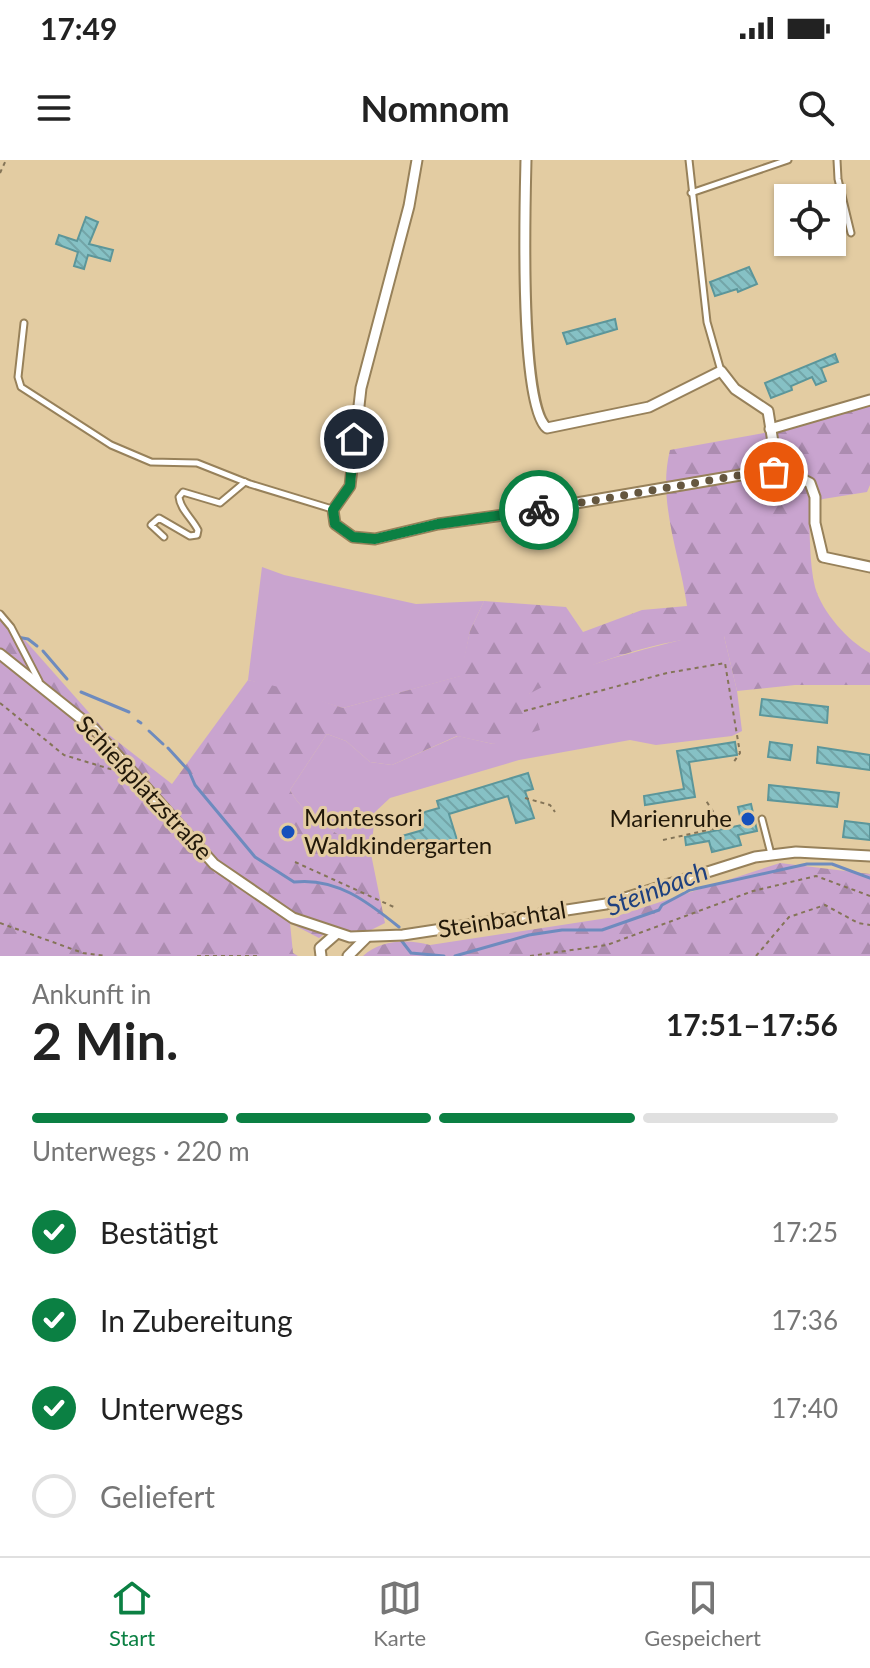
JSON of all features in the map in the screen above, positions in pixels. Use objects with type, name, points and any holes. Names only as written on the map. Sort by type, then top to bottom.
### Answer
[{"type":"street","points":[[417,160],[409,206],[361,388],[350,486],[333,510],[335,524],[353,537],[375,539],[438,524],[533,511],[758,472],[790,473],[807,479],[811,484],[823,557],[870,567]]},
{"type":"street","points":[[526,160],[524,261],[531,383],[532,398],[542,424],[547,428],[649,407],[721,371],[735,389],[768,411],[775,455],[790,473]]},
{"type":"street","points":[[770,429],[870,400]]},
{"type":"street","name":"Schießplatzstraße","points":[[0,654],[94,729],[214,864],[293,918],[336,934]]},
{"type":"street","name":"Steinbachtal","points":[[336,934],[366,938],[403,935],[606,904],[755,857],[796,852],[870,856]]},
{"type":"street","points":[[321,956],[320,948],[336,934]]},
{"type":"street","points":[[348,956],[366,938]]},
{"type":"lane","points":[[689,160],[707,322],[721,371]]},
{"type":"lane","points":[[691,193],[788,160]]},
{"type":"lane","points":[[837,160],[838,179],[851,233]]},
{"type":"lane","points":[[24,323],[18,377],[21,387],[111,445],[151,462],[197,463],[333,510]]},
{"type":"lane","points":[[164,537],[151,525],[159,518],[190,536],[197,535],[194,522],[179,502],[183,492],[220,503],[245,482]]},
{"type":"lane","points":[[0,614],[11,627],[43,689]]},
{"type":"lane","points":[[762,819],[771,855]]},
{"type":"path","points":[[0,173],[6,160]]},
{"type":"path","points":[[524,711],[667,673],[725,663],[740,753],[733,763]]},
{"type":"path","points":[[0,703],[64,755],[137,778]]},
{"type":"path","points":[[525,798],[550,805],[555,812]]},
{"type":"path","points":[[663,840],[717,828],[714,813],[705,799]]},
{"type":"path","points":[[295,862],[396,908]]},
{"type":"path","points":[[530,956],[607,945],[753,891],[816,876],[870,896]]},
{"type":"path","points":[[756,956],[789,917],[825,905],[858,923],[870,925]]},
{"type":"path","points":[[0,923],[83,953],[106,956]]},
{"type":"path","points":[[197,956],[257,956]]},
{"type":"green space","points":[[870,406],[870,485],[867,492],[823,499],[809,506],[811,557],[818,597],[837,625],[870,653],[870,685],[795,685],[737,691],[724,636],[701,637],[624,654],[550,683],[529,694],[540,730],[493,744],[457,736],[392,765],[370,762],[346,741],[327,734],[290,790],[315,819],[371,854],[385,923],[365,933],[331,929],[319,938],[290,923],[293,953],[298,956],[0,956],[0,612],[108,734],[172,784],[248,680],[343,708],[460,676],[470,631],[484,601],[566,607],[583,632],[642,610],[687,606],[668,508],[666,489],[670,450],[780,430]]},
{"type":"green space","points":[[262,567],[284,575],[416,604],[484,601],[470,631],[461,676],[343,708],[248,680]]},
{"type":"green space","points":[[696,636],[724,636],[737,691],[742,731],[732,736],[656,745],[630,740],[519,760],[390,798],[375,812],[371,854],[315,819],[290,790],[327,734],[346,741],[370,762],[392,765],[458,736],[493,744],[499,741],[525,698],[542,685],[608,660]]},
{"type":"green space","points":[[780,863],[870,874],[870,956],[363,956],[395,942],[430,945],[614,917]]},
{"type":"building","points":[[86,217],[98,222],[89,244],[113,250],[110,261],[88,255],[84,269],[74,266],[78,252],[56,244],[59,235],[77,241]]},
{"type":"building","points":[[749,267],[757,284],[738,292],[737,289],[715,296],[710,282]]},
{"type":"building","points":[[615,319],[617,329],[567,344],[563,333]]},
{"type":"building","points":[[835,354],[838,362],[821,368],[826,381],[816,385],[812,377],[791,386],[792,390],[771,398],[765,383]]},
{"type":"building","points":[[762,699],[828,707],[827,723],[760,715]]},
{"type":"building","points":[[735,742],[737,755],[689,762],[695,797],[645,805],[644,796],[684,789],[677,751]]},
{"type":"building","points":[[770,742],[792,745],[790,760],[768,757]]},
{"type":"building","points":[[818,747],[870,755],[870,770],[817,763]]},
{"type":"building","points":[[528,773],[533,789],[525,791],[534,818],[516,823],[508,796],[449,814],[457,840],[407,855],[402,836],[423,830],[418,814],[439,808],[437,801]]},
{"type":"building","points":[[769,785],[839,793],[837,807],[768,800]]},
{"type":"building","points":[[751,804],[757,831],[738,835],[741,845],[712,852],[709,841],[686,845],[685,837],[742,825],[738,807]]},
{"type":"building","points":[[845,821],[870,824],[870,840],[843,837]]},
{"type":"waterway","name":"Steinbach","points":[[17,637],[28,639],[37,646]]},
{"type":"waterway","name":"Steinbach","points":[[43,651],[67,679]]},
{"type":"waterway","name":"Steinbach","points":[[81,692],[129,712]]},
{"type":"waterway","name":"Steinbach","points":[[149,731],[163,744]]},
{"type":"waterway","name":"Steinbach","points":[[168,748],[255,857],[294,882],[324,883],[351,893],[399,927]]},
{"type":"waterway","name":"Steinbach","points":[[455,956],[529,935],[562,930],[602,930],[659,910],[662,905],[690,890],[807,864],[832,864],[870,878]]},
{"type":"waterway","name":"Steinbach","points":[[401,940],[411,953],[444,956]]},
{"type":"way so far","points":[[539,510],[758,472],[774,472]]},
{"type":"place","name":"Marienruhe","points":[[748,819]]},
{"type":"place","name":"Montessori Waldkindergarten","points":[[288,832]]},
{"type":"route","points":[[354,439],[350,486],[333,510],[335,524],[353,537],[375,539],[438,524],[539,510]]}]
